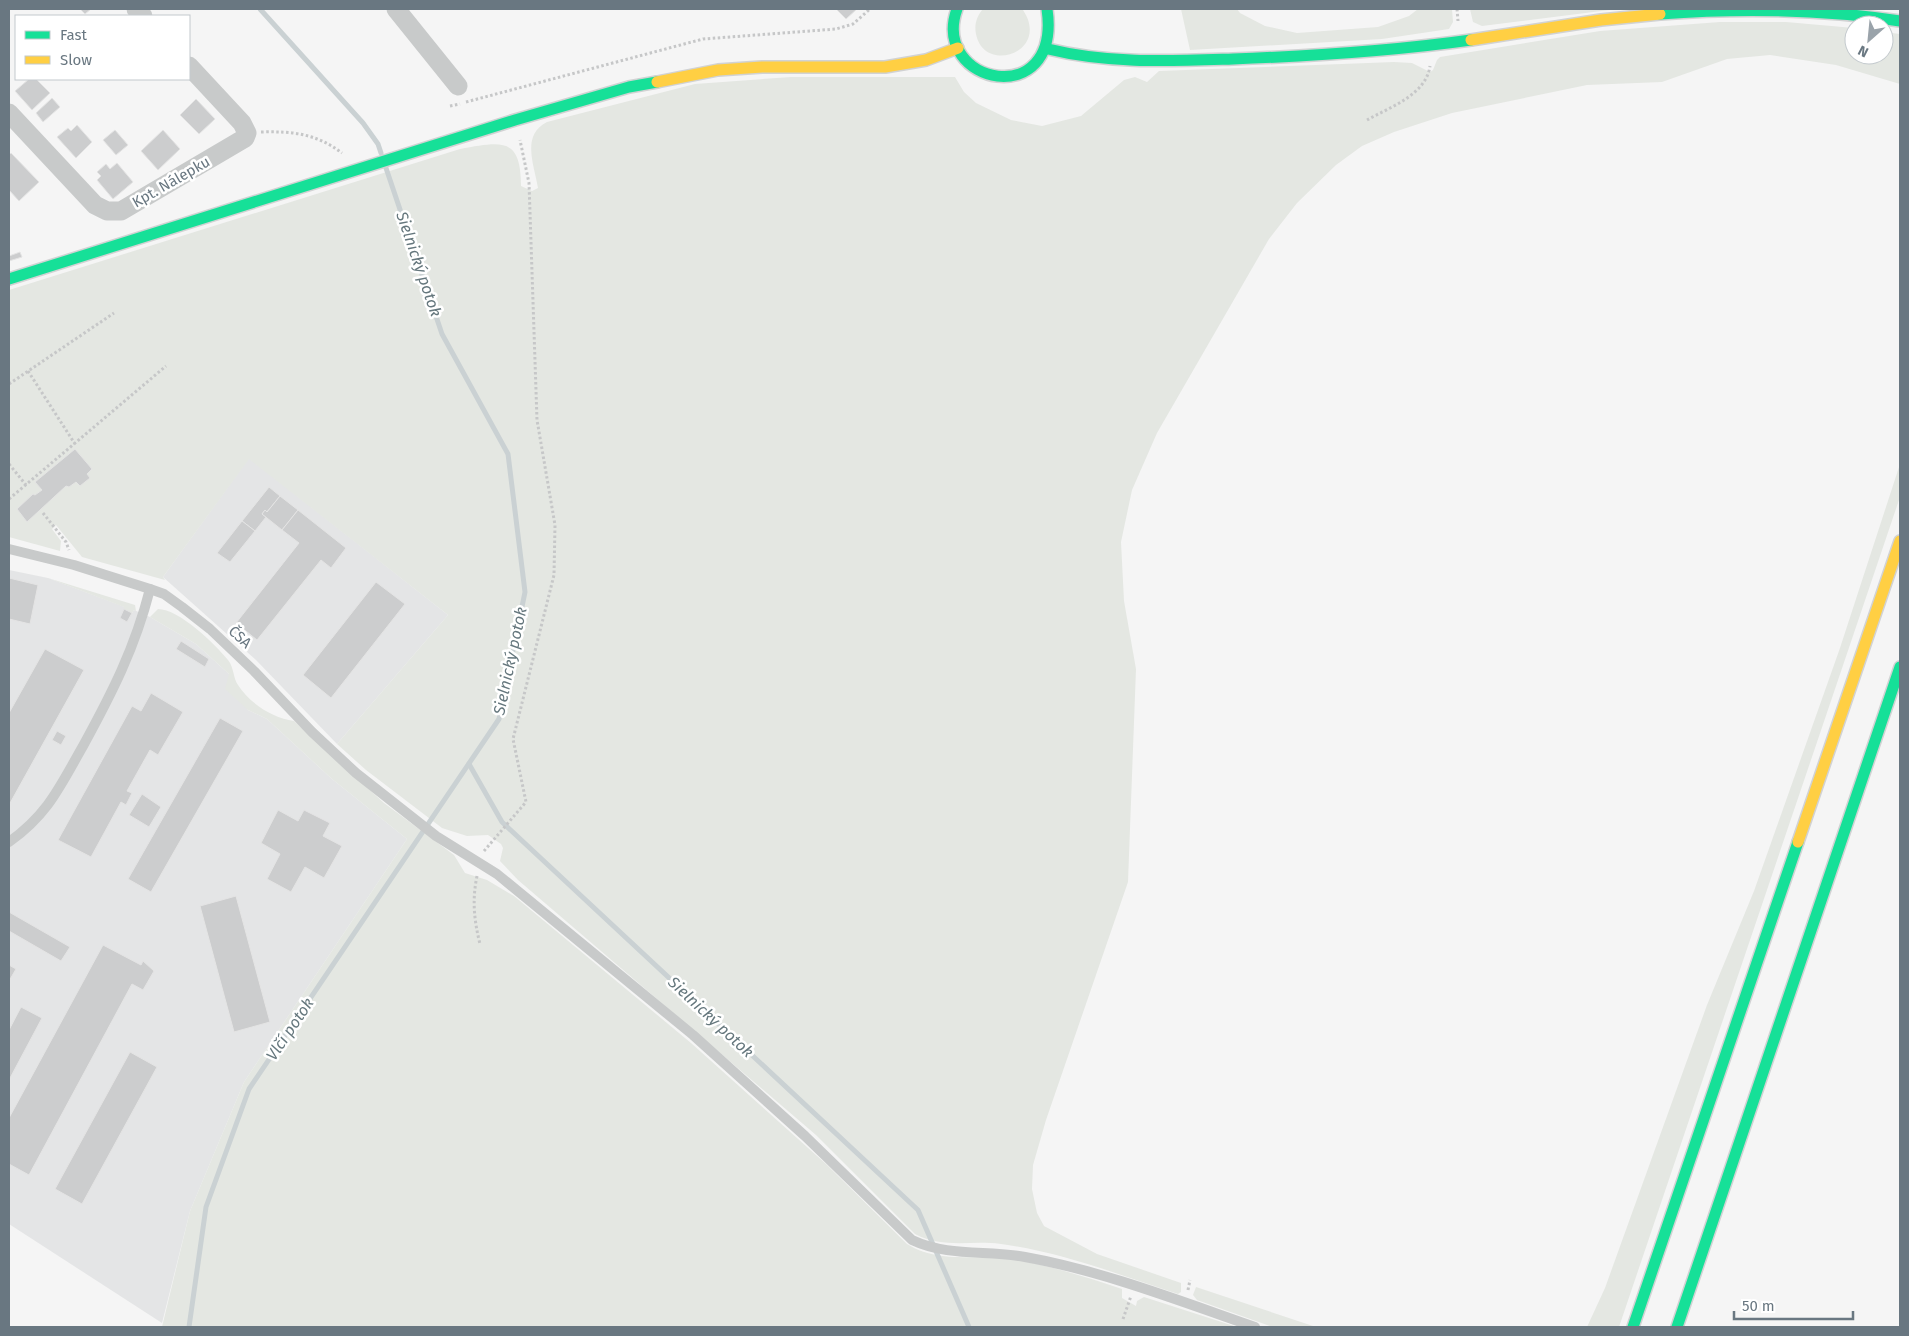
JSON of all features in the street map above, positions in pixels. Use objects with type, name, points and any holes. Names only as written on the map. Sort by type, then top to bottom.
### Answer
[{"type":"main road","points":[[958,9],[953,30],[958,48],[965,60],[976,70],[989,76],[1003,78],[1017,76],[1030,70],[1048,49],[1051,21],[1047,9]]},
{"type":"main road","points":[[1048,49],[1075,56],[1106,60],[1317,56],[1428,45],[1620,18],[1680,13],[1829,12],[1900,21]]},
{"type":"main road","points":[[9,279],[515,120],[629,87],[681,75],[762,67],[885,67],[926,60],[958,48]]},
{"type":"main road","points":[[1633,1327],[1900,541]]},
{"type":"main road","points":[[1677,1327],[1900,668]]},
{"type":"street","points":[[396,9],[458,86]]},
{"type":"street","points":[[190,67],[242,123],[247,133]]},
{"type":"street","name":"Kpt. Nálepku","points":[[9,113],[95,205],[107,211],[121,211],[241,142],[247,133]]},
{"type":"lane","name":"ČSA","points":[[9,550],[74,565],[150,588],[164,594],[210,629],[254,671],[312,732],[356,773],[436,836],[479,861],[693,1035],[805,1136],[912,1240],[931,1248],[950,1251],[1024,1257],[1094,1274],[1135,1287]]},
{"type":"lane","points":[[9,842],[31,826],[51,802],[111,697],[126,663],[150,588]]},
{"type":"lane","points":[[1135,1287],[1255,1327]]},
{"type":"path","points":[[450,106],[703,39],[836,29],[853,24],[870,9]]},
{"type":"path","points":[[1367,120],[1413,94],[1424,84],[1430,66],[1428,45]]},
{"type":"path","points":[[480,944],[474,917],[473,895],[479,861],[526,802],[513,739],[554,575],[555,525],[537,420],[529,183],[515,120]]},
{"type":"path","points":[[247,133],[284,131],[326,141],[359,169]]},
{"type":"path","points":[[9,384],[114,313]]},
{"type":"path","points":[[9,499],[166,366]]},
{"type":"path","points":[[28,371],[74,444]]},
{"type":"path","points":[[9,464],[26,485]]},
{"type":"path","points":[[43,514],[66,542],[74,565]]},
{"type":"path","points":[[1123,1319],[1135,1287]]},
{"type":"shaded area","points":[[983,9],[1023,10],[1029,25],[1029,37],[1023,47],[1013,53],[1002,55],[991,53],[981,46],[975,27]]},
{"type":"shaded area","points":[[1181,9],[1237,9],[1240,13],[1265,26],[1297,33],[1378,27],[1409,16],[1418,9],[1452,9],[1453,22],[1449,29],[1382,39],[1190,50]]},
{"type":"shaded area","points":[[1470,9],[1617,9],[1482,26],[1473,22]]},
{"type":"shaded area","points":[[1720,22],[1786,22],[1844,27],[1844,65],[1894,65],[1894,33],[1900,34],[1900,84],[1836,65],[1770,55],[1727,59],[1662,82],[1587,85],[1452,113],[1394,132],[1362,146],[1336,165],[1297,203],[1269,239],[1157,433],[1132,490],[1121,542],[1124,601],[1136,669],[1128,882],[1046,1120],[1033,1165],[1032,1189],[1037,1213],[1044,1226],[1097,1254],[1181,1283],[1181,1292],[1178,1294],[1090,1265],[1046,1253],[1001,1244],[947,1243],[926,1239],[915,1234],[816,1135],[518,880],[500,861],[503,848],[501,844],[488,835],[467,836],[442,828],[366,770],[337,744],[448,615],[249,459],[163,577],[165,580],[82,557],[56,525],[52,529],[61,541],[60,551],[9,537],[9,290],[460,149],[497,144],[513,150],[520,170],[521,186],[532,191],[538,188],[532,160],[532,142],[534,134],[547,122],[695,84],[791,77],[955,77],[964,92],[976,103],[1011,120],[1042,126],[1081,116],[1124,80],[1135,77],[1147,82],[1159,71],[1394,62],[1412,63],[1430,72],[1440,57],[1600,31]]},
{"type":"shaded area","points":[[249,458],[448,615],[337,744],[256,660],[163,577]]},
{"type":"shaded area","points":[[1900,464],[1900,497],[1619,1327],[1587,1327],[1605,1288],[1707,1005],[1754,891],[1840,648]]},
{"type":"shaded area","points":[[9,570],[48,578],[125,607],[132,613],[134,610],[150,617],[196,644],[229,674],[248,710],[267,719],[332,779],[407,839],[244,1082],[190,1211],[162,1323],[9,1224]]},
{"type":"shaded area","points":[[48,578],[135,605],[136,611],[134,610],[132,613],[124,609],[124,607]]},
{"type":"shaded area","points":[[158,609],[167,611],[186,621],[215,645],[230,663],[238,685],[255,704],[278,717],[294,721],[384,803],[454,855],[465,873],[487,880],[514,896],[691,1043],[826,1164],[907,1244],[932,1254],[1011,1259],[1053,1268],[1122,1289],[1122,1298],[1136,1306],[1137,1301],[1144,1297],[1237,1327],[162,1327],[190,1211],[244,1082],[407,839],[332,779],[267,719],[248,710],[225,689],[229,674],[196,644],[150,617]]},
{"type":"shaded area","points":[[1196,1287],[1316,1327],[1273,1327],[1197,1300],[1193,1295]]},
{"type":"building","points":[[80,9],[91,9],[85,14]]},
{"type":"building","points":[[836,9],[857,9],[846,19]]},
{"type":"building","points":[[28,80],[37,80],[50,93],[32,110],[15,91]]},
{"type":"building","points":[[52,98],[60,107],[43,122],[36,113]]},
{"type":"building","points":[[196,99],[215,119],[199,134],[180,115]]},
{"type":"building","points":[[77,125],[92,142],[76,158],[57,137],[68,128],[71,131]]},
{"type":"building","points":[[115,130],[128,145],[116,155],[103,140]]},
{"type":"building","points":[[163,130],[180,149],[158,170],[141,151]]},
{"type":"building","points":[[11,153],[39,182],[19,201],[9,190],[9,155]]},
{"type":"building","points":[[117,163],[133,182],[113,199],[97,180],[101,176],[97,172],[106,164],[110,169]]},
{"type":"building","points":[[20,252],[22,257],[9,261],[9,256]]},
{"type":"building","points":[[75,449],[92,469],[87,474],[90,478],[80,486],[76,482],[69,487],[66,486],[27,522],[17,509],[33,494],[35,495],[42,490],[35,482]]},
{"type":"building","points":[[269,487],[280,496],[267,512],[265,510],[262,514],[266,517],[255,531],[242,521]]},
{"type":"building","points":[[280,496],[298,510],[282,530],[262,514],[265,510],[267,512]]},
{"type":"building","points":[[298,510],[346,548],[331,568],[321,560],[257,640],[236,623],[299,543],[282,530]]},
{"type":"building","points":[[242,521],[255,531],[230,562],[217,553]]},
{"type":"building","points":[[9,578],[38,585],[30,624],[9,619]]},
{"type":"building","points":[[376,582],[405,604],[331,698],[303,675]]},
{"type":"building","points":[[124,609],[132,613],[127,622],[120,618]]},
{"type":"building","points":[[181,641],[209,659],[205,667],[176,649]]},
{"type":"building","points":[[45,649],[84,670],[9,805],[9,713]]},
{"type":"building","points":[[151,693],[183,712],[158,755],[150,750],[127,791],[132,793],[126,805],[121,802],[91,857],[58,840],[132,706],[141,711]]},
{"type":"building","points":[[220,718],[243,731],[151,892],[128,879]]},
{"type":"building","points":[[57,731],[66,736],[61,745],[52,740]]},
{"type":"building","points":[[142,794],[161,807],[149,827],[129,815]]},
{"type":"building","points":[[278,810],[298,821],[304,810],[330,823],[323,836],[342,846],[324,878],[305,867],[291,892],[267,879],[280,854],[261,843]]},
{"type":"building","points":[[236,896],[270,1022],[234,1032],[200,906]]},
{"type":"building","points":[[9,912],[70,947],[61,961],[9,931]]},
{"type":"building","points":[[103,945],[141,965],[143,961],[154,971],[143,990],[132,984],[29,1175],[9,1164],[9,1118]]},
{"type":"building","points":[[9,965],[16,969],[9,981]]},
{"type":"building","points":[[21,1007],[42,1018],[9,1080],[9,1030]]},
{"type":"building","points":[[130,1052],[157,1067],[82,1204],[55,1189]]},
{"type":"waterway","name":"Sielnický potok","points":[[260,9],[363,123],[378,144],[381,153]]},
{"type":"waterway","name":"Vlčí potok","points":[[189,1327],[206,1207],[249,1089],[499,719],[525,592],[508,454],[442,334],[386,168]]},
{"type":"waterway","name":"Sielnický potok","points":[[469,764],[502,822],[918,1210],[969,1327]]},
{"type":"traffic: fast","points":[[957,9],[954,35],[962,56],[978,70],[998,76],[1018,74],[1035,63],[1046,42],[1047,9]]},
{"type":"traffic: fast","points":[[1660,14],[1750,10],[1840,14],[1900,21]]},
{"type":"traffic: fast","points":[[1048,49],[1071,54],[1117,59],[1186,60],[1263,58],[1352,52],[1471,40]]},
{"type":"traffic: fast","points":[[9,279],[515,120],[629,87],[657,82]]},
{"type":"traffic: fast","points":[[1677,1327],[1900,667]]},
{"type":"traffic: fast","points":[[1633,1327],[1798,842]]},
{"type":"traffic: slow","points":[[1471,40],[1601,20],[1660,14]]},
{"type":"traffic: slow","points":[[657,82],[718,70],[762,67],[885,67],[926,60],[958,48]]},
{"type":"traffic: slow","points":[[1798,842],[1900,541]]}]
